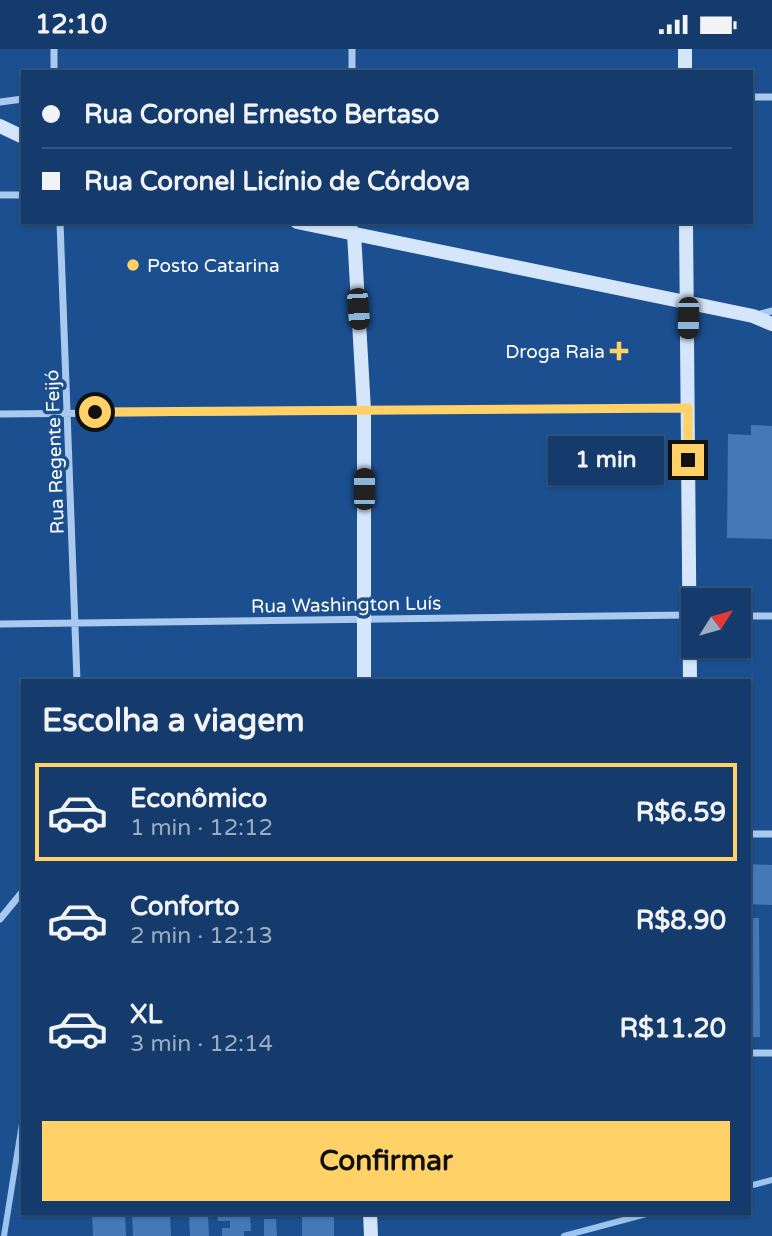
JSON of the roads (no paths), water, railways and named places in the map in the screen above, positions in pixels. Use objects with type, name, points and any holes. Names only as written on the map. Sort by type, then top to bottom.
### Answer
[{"type":"street","points":[[54,49],[54,70]]},
{"type":"street","points":[[352,49],[352,70]]},
{"type":"street","points":[[685,49],[685,70]]},
{"type":"street","points":[[753,97],[772,97]]},
{"type":"street","points":[[0,101],[21,99]]},
{"type":"street","points":[[0,126],[21,137]]},
{"type":"street","points":[[0,195],[21,195]]},
{"type":"street","name":"Rua Regente Feijó","points":[[60,224],[77,679]]},
{"type":"street","points":[[316,224],[354,228],[753,316],[772,324]]},
{"type":"street","points":[[686,224],[691,588]]},
{"type":"street","points":[[354,228],[364,410],[364,679]]},
{"type":"street","points":[[753,316],[772,311]]},
{"type":"street","points":[[0,414],[688,408]]},
{"type":"street","name":"Rua Washington Luís","points":[[0,624],[681,615]]},
{"type":"street","points":[[751,616],[772,616]]},
{"type":"street","points":[[690,658],[690,679]]},
{"type":"street","points":[[751,834],[772,834]]},
{"type":"street","points":[[0,919],[21,893]]},
{"type":"street","points":[[751,1053],[772,1053]]},
{"type":"street","points":[[370,1215],[371,1236]]},
{"type":"waterway","points":[[4,1236],[21,1130]]},
{"type":"waterway","points":[[751,1185],[772,1180]]},
{"type":"waterway","points":[[564,1236],[643,1215]]},
{"type":"place","name":"Posto Catarina","points":[[133,265]]},
{"type":"place","name":"Droga Raia","points":[[619,351]]}]
